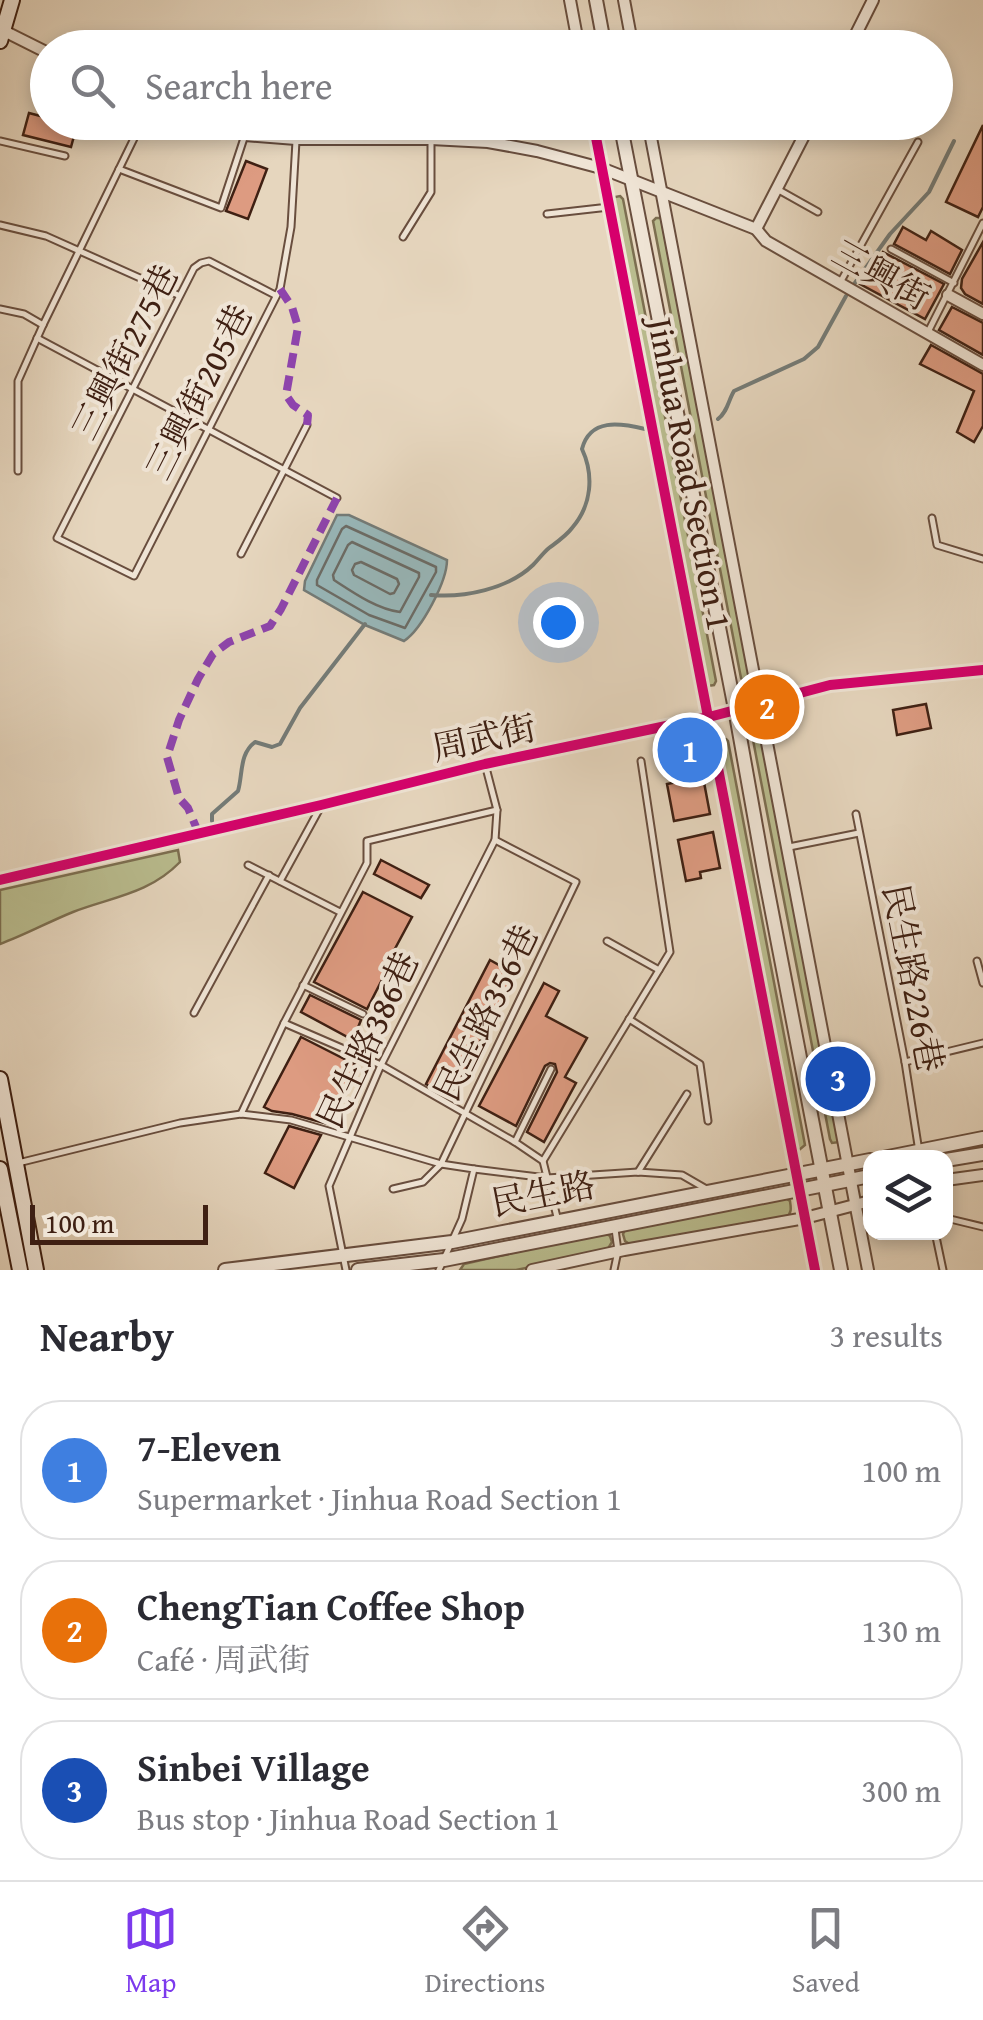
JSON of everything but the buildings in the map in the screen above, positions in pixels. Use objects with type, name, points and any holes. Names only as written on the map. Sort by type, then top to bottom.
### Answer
[{"type":"main road","points":[[1,34],[12,0]]},
{"type":"main road","points":[[0,1079],[36,1270]]},
{"type":"main road","points":[[0,1169],[20,1270]]},
{"type":"street","points":[[570,0],[576,30]]},
{"type":"street","points":[[596,0],[602,30]]},
{"type":"street","points":[[624,0],[630,30]]},
{"type":"street","points":[[858,30],[873,0]]},
{"type":"street","points":[[1,34],[30,45]]},
{"type":"street","name":"三興街","points":[[450,140],[488,142],[601,168],[756,229],[766,242],[983,365]]},
{"type":"street","name":"Jinhua Road Section 1","points":[[596,140],[815,1270]]},
{"type":"street","name":"Jinhua Road Section 1","points":[[624,140],[841,1270]]},
{"type":"street","name":"Jinhua Road Section 1","points":[[652,140],[868,1270]]},
{"type":"street","points":[[756,229],[802,140]]},
{"type":"street","points":[[948,294],[983,314]]},
{"type":"street","name":"周武街","points":[[0,880],[485,764],[709,717],[830,685],[983,670]]},
{"type":"street","points":[[935,1150],[983,1138]]},
{"type":"street","points":[[953,1159],[983,1154]]},
{"type":"street","name":"民生路","points":[[822,1178],[848,1164],[863,1161]]},
{"type":"street","points":[[953,1179],[983,1175]]},
{"type":"street","name":"民生路","points":[[225,1270],[345,1263],[558,1221],[613,1218],[822,1178],[863,1177]]},
{"type":"street","name":"民生路","points":[[358,1270],[442,1265],[711,1191],[798,1183]]},
{"type":"street","name":"民生路","points":[[532,1270],[863,1204]]},
{"type":"lane","points":[[18,471],[18,382],[133,140]]},
{"type":"lane","points":[[119,169],[220,208],[243,140]]},
{"type":"lane","name":"三興街205巷","points":[[56,538],[134,576],[280,289],[292,227],[296,140]]},
{"type":"lane","points":[[403,237],[432,192],[431,140]]},
{"type":"lane","points":[[0,141],[65,156]]},
{"type":"lane","points":[[840,284],[918,142]]},
{"type":"lane","points":[[778,189],[818,212]]},
{"type":"lane","points":[[547,214],[609,208]]},
{"type":"lane","points":[[928,333],[983,223]]},
{"type":"lane","points":[[0,225],[46,236],[179,296]]},
{"type":"lane","points":[[891,249],[954,283]]},
{"type":"lane","name":"三興街275巷","points":[[56,538],[194,268],[208,261],[275,295]]},
{"type":"lane","points":[[0,309],[24,314],[43,324]]},
{"type":"lane","points":[[38,338],[337,498]]},
{"type":"lane","points":[[240,554],[307,425]]},
{"type":"lane","points":[[932,518],[937,544],[983,559]]},
{"type":"lane","points":[[543,1161],[670,952],[641,761]]},
{"type":"lane","points":[[485,764],[497,810],[494,840]]},
{"type":"lane","points":[[280,880],[321,805]]},
{"type":"lane","points":[[241,1114],[367,863],[368,841],[497,810]]},
{"type":"lane","name":"民生路226巷","points":[[856,814],[918,1150]]},
{"type":"lane","points":[[788,847],[860,833]]},
{"type":"lane","name":"民生路356巷","points":[[440,1164],[576,882],[494,840]]},
{"type":"lane","name":"民生路386巷","points":[[345,1263],[329,1186],[381,1065],[494,840]]},
{"type":"lane","points":[[248,866],[340,912]]},
{"type":"lane","points":[[194,1014],[269,876]]},
{"type":"lane","points":[[607,941],[659,970]]},
{"type":"lane","points":[[977,961],[983,983]]},
{"type":"lane","points":[[303,985],[363,1014]]},
{"type":"lane","points":[[629,1019],[700,1064],[708,1121]]},
{"type":"lane","points":[[284,1023],[381,1065],[543,1161],[558,1221]]},
{"type":"lane","points":[[905,1062],[983,1043]]},
{"type":"lane","points":[[515,1142],[550,1069]]},
{"type":"lane","points":[[638,1172],[687,1094]]},
{"type":"lane","points":[[16,1164],[180,1123],[241,1114],[291,1120],[440,1164],[548,1178],[638,1172],[682,1176],[711,1191]]},
{"type":"lane","points":[[394,1189],[423,1182],[440,1164]]},
{"type":"lane","points":[[442,1265],[462,1219],[474,1169]]},
{"type":"lane","points":[[613,1218],[618,1251],[614,1270]]},
{"type":"lane","points":[[953,1220],[983,1227]]},
{"type":"lane","points":[[938,1240],[944,1270]]},
{"type":"green space","points":[[620,196],[714,685],[705,683],[614,201]]},
{"type":"green space","points":[[661,218],[749,680],[741,678],[653,221]]},
{"type":"green space","points":[[761,734],[840,1142],[832,1143],[830,1139],[753,740]]},
{"type":"green space","points":[[726,739],[805,1145],[799,1150],[718,744]]},
{"type":"green space","points":[[178,850],[180,862],[156,881],[0,944],[0,890]]},
{"type":"green space","points":[[784,1197],[791,1206],[786,1218],[631,1245],[623,1234],[626,1228]]},
{"type":"green space","points":[[603,1232],[612,1242],[606,1252],[516,1270],[460,1270],[464,1264]]},
{"type":"water","points":[[337,515],[349,515],[447,560],[432,604],[404,641],[365,625],[304,590]]},
{"type":"waterway","points":[[852,287],[890,234],[929,192],[954,141]]},
{"type":"waterway","points":[[718,419],[734,391],[804,359],[818,347],[846,296]]},
{"type":"waterway","points":[[431,595],[485,590],[523,573],[567,534],[584,510],[589,490],[582,449],[586,439],[607,425],[645,429]]},
{"type":"waterway","points":[[212,821],[212,814],[238,791],[250,747],[255,742],[272,747],[280,744],[300,708],[365,624]]},
{"type":"marked path","points":[[280,289],[292,307],[298,327],[286,395],[308,415],[307,425]]},
{"type":"marked path","points":[[199,834],[188,808],[179,798],[167,757],[179,720],[213,654],[229,642],[270,626],[337,498]]},
{"type":"cycle path","points":[[596,140],[815,1270]]},
{"type":"cycle path","points":[[0,880],[485,764],[709,717],[830,685],[983,670]]},
{"type":"place","name":"ChengTian Coffee Shop","points":[[767,707]]},
{"type":"place","name":"7-Eleven","points":[[690,750]]},
{"type":"place","name":"Sinbei Village","points":[[838,1079]]}]
